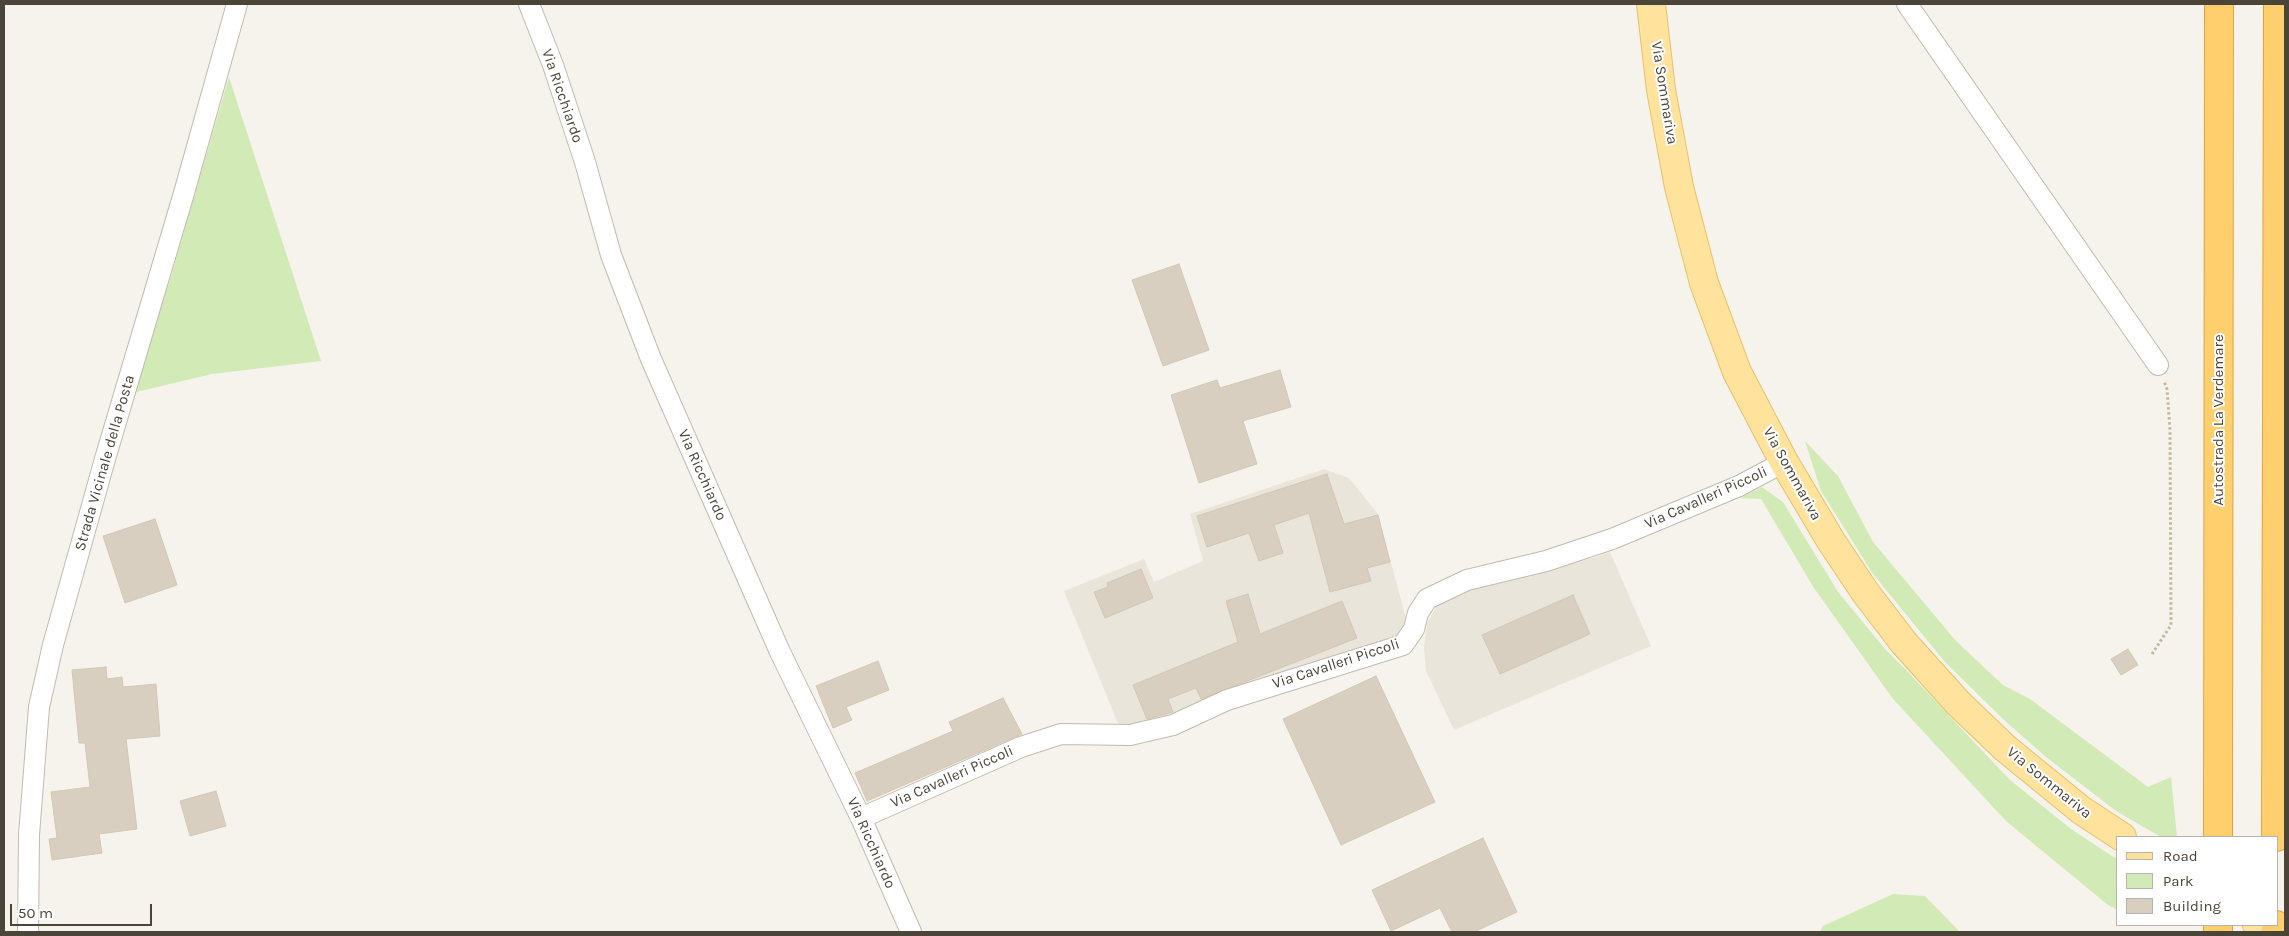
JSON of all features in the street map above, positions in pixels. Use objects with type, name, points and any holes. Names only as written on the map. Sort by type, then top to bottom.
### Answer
[{"type":"highway","name":"Autostrada La Verdemare","points":[[2218,836],[2220,4]]},
{"type":"highway","points":[[2276,836],[2278,4]]},
{"type":"main road","name":"Via Sommariva","points":[[1652,4],[1660,90],[1679,186],[1704,283],[1737,372],[1784,462],[1830,541],[1865,592],[1916,656],[1958,703],[2005,748],[2081,810],[2120,836]]},
{"type":"street","name":"Strada Vicinale della Posta","points":[[28,932],[29,835],[41,698],[105,459],[184,193],[237,4]]},
{"type":"street","name":"Via Ricchiardo","points":[[529,4],[553,65],[585,162],[611,256],[650,359],[780,652],[860,818],[911,932]]},
{"type":"street","points":[[1907,4],[2158,365]]},
{"type":"street","name":"Via Cavalleri Piccoli","points":[[860,818],[1021,747],[1061,734],[1130,735],[1172,725],[1227,700],[1403,645],[1414,629],[1418,613],[1427,599],[1467,580],[1546,561],[1612,539],[1739,486],[1784,462]]},
{"type":"path","points":[[2152,654],[2171,625],[2170,430],[2167,389],[2158,365]]},
{"type":"shaded area","points":[[1324,469],[1349,478],[1378,514],[1408,626],[1399,641],[1151,728],[1121,731],[1064,591],[1144,559],[1154,582],[1203,561],[1190,514]]},
{"type":"shaded area","points":[[1610,552],[1651,646],[1454,730],[1426,671],[1424,648],[1427,624],[1435,608],[1456,591],[1593,558]]},
{"type":"green space","points":[[229,77],[321,361],[212,374],[132,393],[170,280]]},
{"type":"green space","points":[[1805,441],[1838,476],[1873,542],[1956,641],[2003,685],[2030,699],[2148,787],[2171,777],[2177,836],[2159,836],[2116,811],[2046,757],[2004,720],[1945,662],[1873,574],[1821,491]]},
{"type":"green space","points":[[1762,487],[1783,502],[1838,592],[1886,650],[2010,780],[2071,829],[2116,859],[2116,909],[2108,905],[2006,821],[1893,699],[1814,588],[1761,499],[1740,498]]},
{"type":"green space","points":[[1893,894],[1925,896],[1960,932],[1820,932],[1823,926]]},
{"type":"building","points":[[1179,264],[1209,350],[1163,366],[1132,280]]},
{"type":"building","points":[[1280,370],[1291,407],[1243,421],[1257,464],[1199,483],[1171,395],[1217,380],[1220,388]]},
{"type":"building","points":[[1327,474],[1344,524],[1378,515],[1390,562],[1367,568],[1371,581],[1330,592],[1309,513],[1274,525],[1283,553],[1259,561],[1249,533],[1207,547],[1197,516]]},
{"type":"building","points":[[155,519],[177,585],[125,603],[103,536]]},
{"type":"building","points":[[1141,569],[1153,598],[1105,618],[1094,592],[1108,587],[1107,583]]},
{"type":"building","points":[[1248,594],[1260,634],[1342,601],[1357,638],[1201,699],[1196,688],[1168,699],[1173,712],[1147,719],[1133,685],[1238,642],[1226,601]]},
{"type":"building","points":[[1573,595],[1590,634],[1500,674],[1482,635]]},
{"type":"building","points":[[2128,649],[2138,665],[2121,675],[2111,659]]},
{"type":"building","points":[[878,661],[889,690],[846,707],[852,720],[833,728],[816,686]]},
{"type":"building","points":[[106,667],[107,679],[122,677],[123,687],[156,684],[160,736],[126,739],[137,829],[99,834],[102,853],[52,860],[49,839],[57,838],[51,792],[90,787],[85,743],[79,743],[72,670]]},
{"type":"building","points":[[1376,676],[1435,802],[1341,845],[1283,719]]},
{"type":"building","points":[[1003,698],[1022,734],[867,801],[855,773],[953,731],[949,722]]},
{"type":"building","points":[[216,791],[226,826],[190,836],[180,801]]},
{"type":"building","points":[[1483,838],[1517,912],[1474,932],[1452,932],[1440,908],[1391,931],[1372,890]]}]
